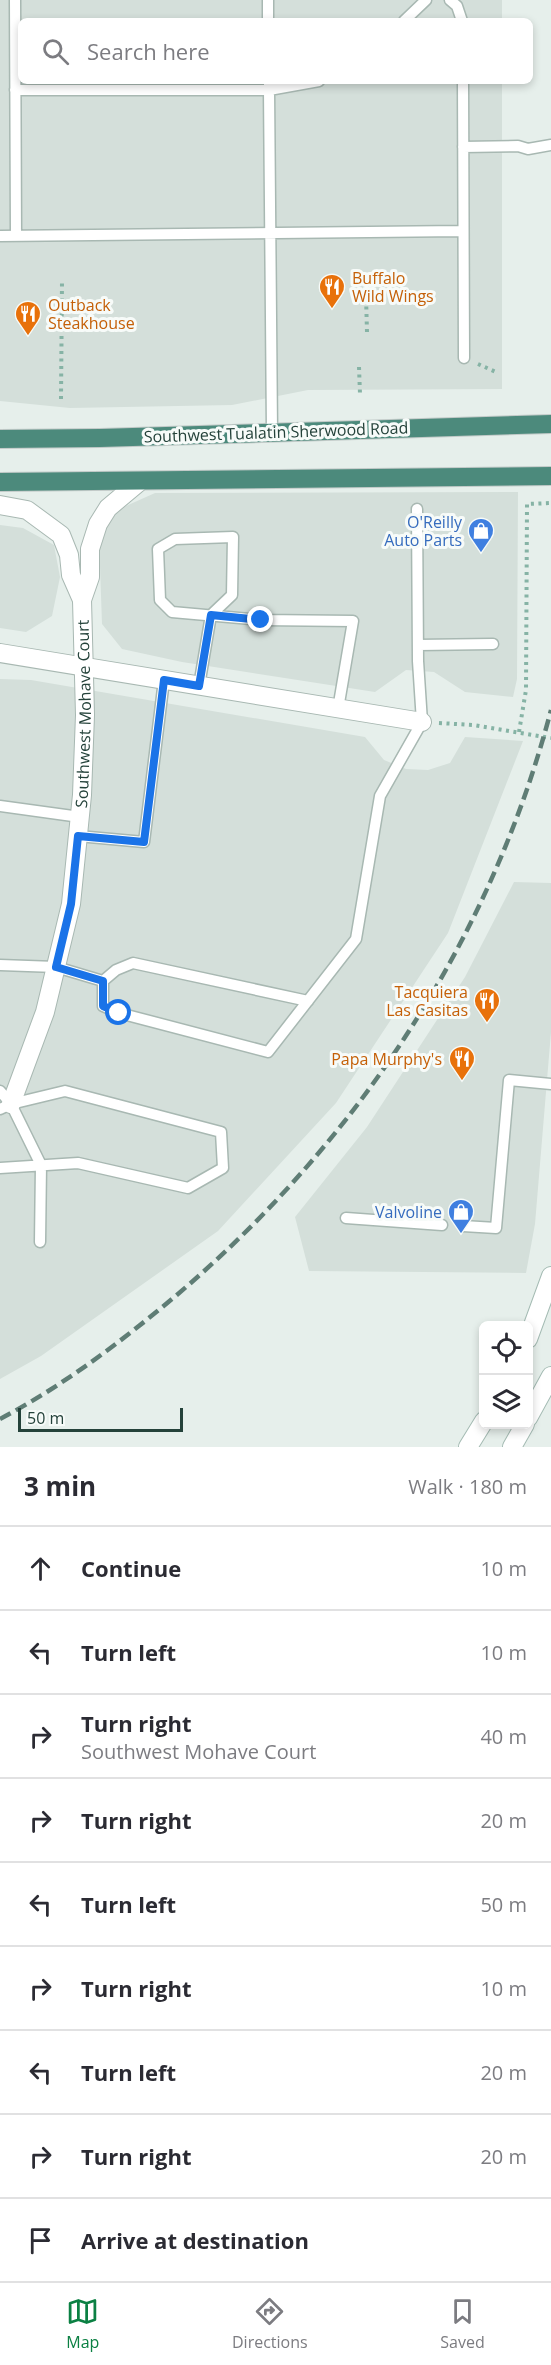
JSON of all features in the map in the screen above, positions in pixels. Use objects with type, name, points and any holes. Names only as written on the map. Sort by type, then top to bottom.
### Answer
[{"type":"highway","name":"Southwest Tualatin Sherwood Road","points":[[0,439],[551,424]]},
{"type":"highway","points":[[0,482],[551,476]]},
{"type":"street","name":"Southwest Mohave Court","points":[[4,1101],[45,1012],[71,904],[80,816],[85,715],[82,600],[90,577],[90,549],[98,524],[108,508],[139,482]]},
{"type":"street","name":"Southwest Mohave Court","points":[[0,505],[27,510],[60,535],[69,555],[70,574],[82,600]]},
{"type":"street","points":[[0,653],[422,722]]},
{"type":"street","points":[[533,1325],[551,1276]]},
{"type":"street","points":[[533,1409],[551,1376]]},
{"type":"street","points":[[468,1447],[479,1428]]},
{"type":"street","points":[[512,1447],[523,1429]]},
{"type":"lane","points":[[15,0],[16,236]]},
{"type":"lane","points":[[268,0],[268,18]]},
{"type":"lane","points":[[407,18],[426,0]]},
{"type":"lane","points":[[450,0],[456,6],[461,18]]},
{"type":"lane","points":[[15,90],[289,84]]},
{"type":"lane","points":[[463,84],[461,231],[464,358]]},
{"type":"lane","points":[[269,86],[272,431]]},
{"type":"lane","points":[[463,147],[540,148],[551,145]]},
{"type":"lane","points":[[0,236],[461,231]]},
{"type":"lane","points":[[308,1001],[133,963],[116,970],[103,981],[103,1006],[119,1013],[268,1052],[308,1001],[356,939],[380,796],[422,722],[418,645],[417,509]]},
{"type":"lane","points":[[199,686],[211,615],[232,595],[233,537],[175,539],[158,549],[160,600],[172,612],[211,615],[261,620],[353,621],[338,709]]},
{"type":"lane","points":[[418,645],[493,644]]},
{"type":"lane","points":[[78,836],[144,842],[164,680]]},
{"type":"lane","points":[[0,807],[80,816]]},
{"type":"lane","points":[[0,965],[56,967],[103,981]]},
{"type":"lane","points":[[463,1226],[496,1228],[509,1080],[551,1084]]},
{"type":"lane","points":[[0,1168],[41,1165],[78,1163],[188,1188],[223,1168],[221,1132],[65,1091],[4,1101],[41,1165],[40,1242]]},
{"type":"lane","points":[[346,1218],[442,1225]]},
{"type":"path","points":[[61,399],[62,282]]},
{"type":"path","points":[[367,332],[366,296],[400,295]]},
{"type":"path","points":[[359,367],[360,394]]},
{"type":"path","points":[[519,732],[526,690],[527,504],[551,503]]},
{"type":"path","points":[[422,722],[519,732],[551,738]]},
{"type":"shaded area","points":[[0,0],[502,0],[502,18],[18,18],[18,84],[502,84],[502,389],[308,390],[232,405],[70,408],[0,401]]},
{"type":"shaded area","points":[[518,492],[517,679],[513,697],[465,692],[434,672],[406,670],[375,692],[182,662],[122,649],[102,624],[99,538],[117,510],[155,493]]},
{"type":"shaded area","points":[[0,525],[23,528],[54,545],[60,577],[52,616],[26,632],[0,628]]},
{"type":"shaded area","points":[[0,679],[31,680],[365,737],[384,760],[406,769],[428,770],[450,763],[465,737],[523,741],[448,933],[336,1103],[218,1231],[41,1356],[0,1379]]},
{"type":"shaded area","points":[[514,882],[551,883],[551,1032],[535,1224],[526,1273],[309,1271],[295,1217],[367,1127],[465,977]]},
{"type":"railway","points":[[0,1419],[83,1368],[160,1309],[228,1249],[292,1184],[350,1114],[403,1041],[450,963],[490,882],[524,797],[551,710]]},
{"type":"place","name":"Buffalo Wild Wings","points":[[332,310]]},
{"type":"place","name":"Outback Steakhouse","points":[[28,337]]},
{"type":"place","name":"O'Reilly Auto Parts","points":[[481,554]]},
{"type":"place","name":"Tacquiera Las Casitas","points":[[487,1024]]},
{"type":"place","name":"Papa Murphy's","points":[[462,1082]]},
{"type":"place","name":"Valvoline","points":[[461,1235]]},
{"type":"route","points":[[119,1013],[103,1006],[103,981],[56,967],[71,904],[78,836],[144,842],[164,680],[199,686],[211,615],[261,620]]}]
